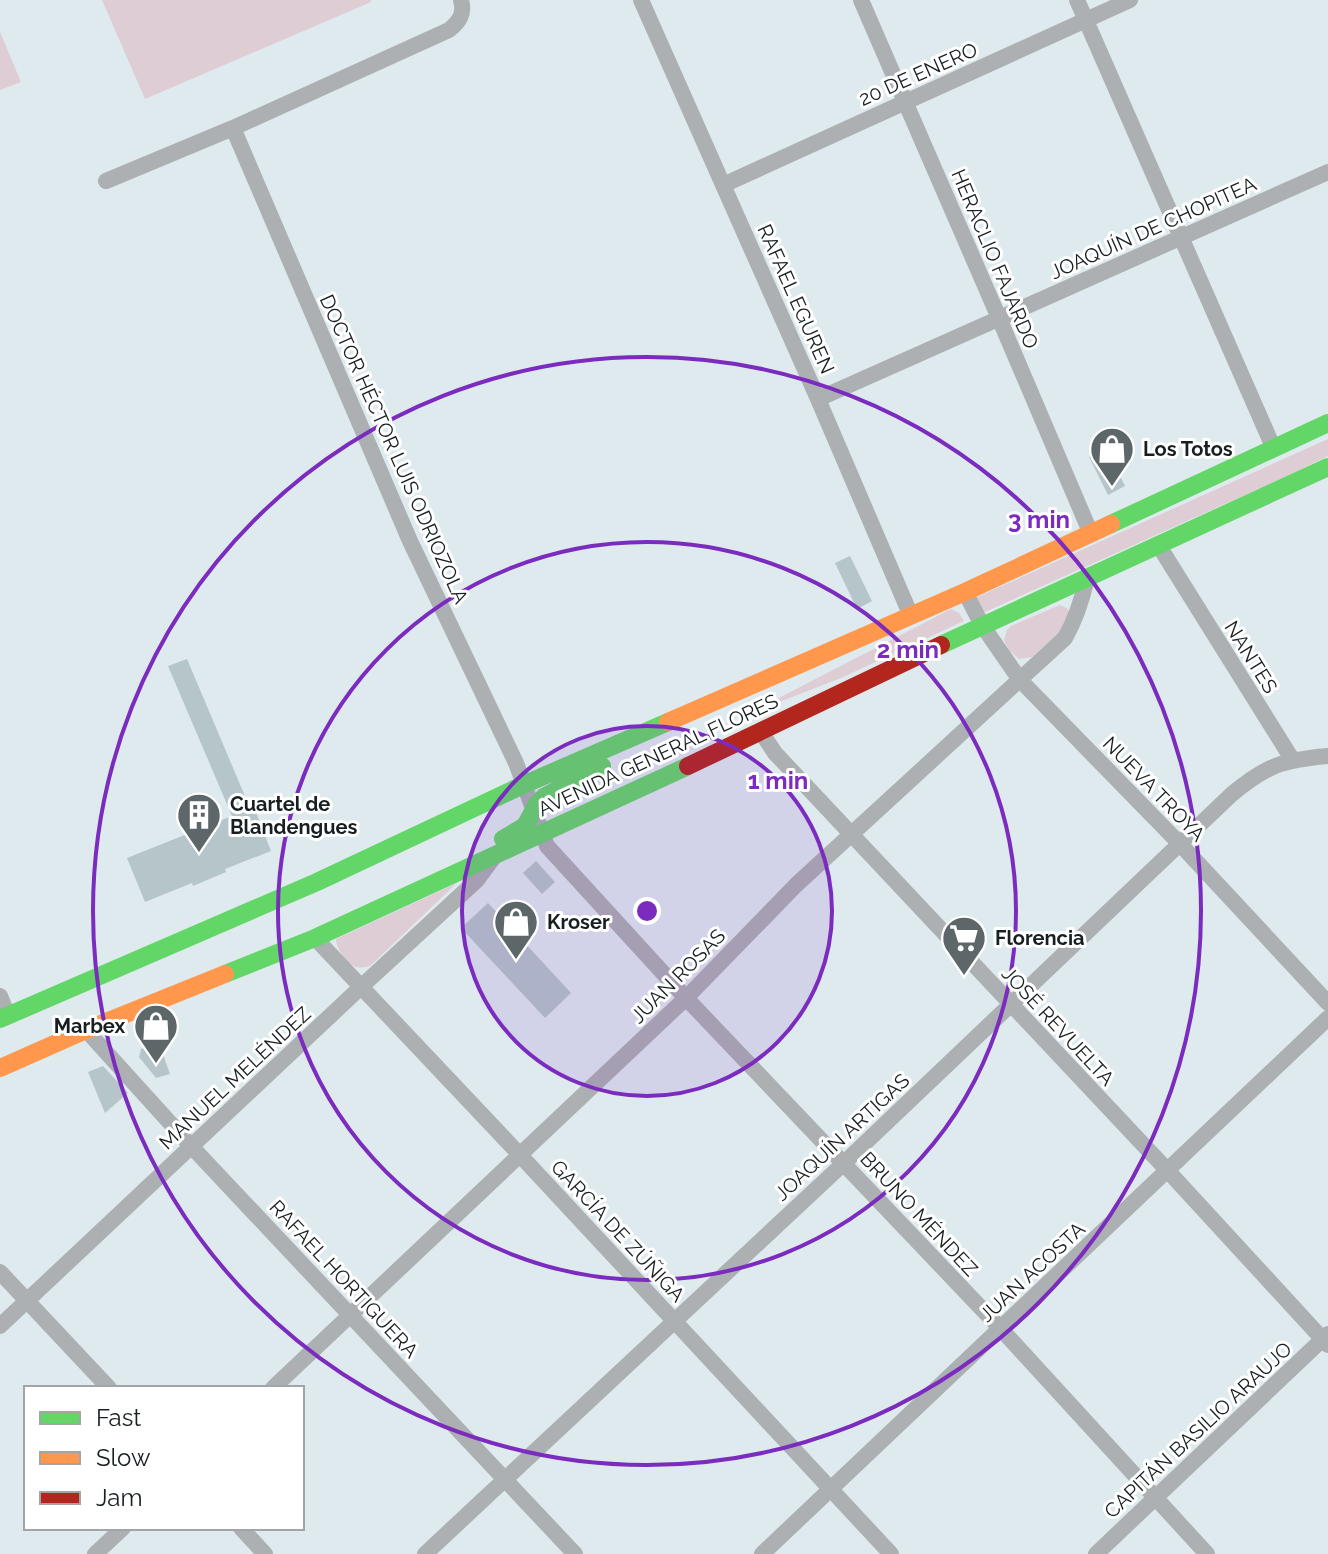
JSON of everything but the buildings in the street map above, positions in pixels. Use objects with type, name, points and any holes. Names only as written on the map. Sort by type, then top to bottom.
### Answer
[{"type":"main road","name":"AVENIDA GENERAL FLORES","points":[[4,1017],[317,882],[523,785],[965,592],[1328,423]]},
{"type":"main road","name":"AVENIDA GENERAL FLORES","points":[[0,1068],[315,938],[761,732],[982,625],[1328,467]]},
{"type":"main road","points":[[452,875],[469,855],[525,826],[544,797],[637,750],[661,726]]},
{"type":"street","points":[[106,181],[233,128],[449,30],[459,22],[461,0]]},
{"type":"street","name":"RAFAEL EGUREN","points":[[641,0],[911,616]]},
{"type":"street","name":"HERACLIO FAJARDO","points":[[861,0],[1091,534]]},
{"type":"street","points":[[1077,0],[1274,449]]},
{"type":"street","name":"20 DE ENERO","points":[[723,185],[1130,0]]},
{"type":"street","name":"DOCTOR HÉCTOR LUIS ODRIOZOLA","points":[[233,128],[410,541],[516,763],[523,785]]},
{"type":"street","name":"JOAQUÍN DE CHOPITEA","points":[[818,399],[1328,172]]},
{"type":"street","name":"NANTES","points":[[1159,546],[1292,759]]},
{"type":"street","name":"JUAN ROSAS","points":[[275,1386],[686,998],[796,885],[1065,638],[1074,623],[1087,578]]},
{"type":"street","name":"NUEVA TROYA","points":[[965,592],[982,625],[1020,680],[1180,844],[1328,1003]]},
{"type":"street","name":"JOSÉ REVUELTA","points":[[761,732],[775,753],[1326,1340]]},
{"type":"street","points":[[1292,759],[1328,756]]},
{"type":"street","name":"JOAQUÍN ARTIGAS","points":[[425,1554],[1247,781],[1292,759]]},
{"type":"street","name":"BRUNO MÉNDEZ","points":[[523,785],[547,846],[686,998],[1001,1329],[1207,1554]]},
{"type":"street","name":"MANUEL MELÉNDEZ","points":[[0,1326],[477,880],[494,856]]},
{"type":"street","name":"GARCÍA DE ZÚÑIGA","points":[[315,938],[891,1554]]},
{"type":"street","points":[[0,996],[4,1017]]},
{"type":"street","name":"JUAN ACOSTA","points":[[762,1554],[1328,1018]]},
{"type":"street","name":"RAFAEL HORTIGUERA","points":[[86,1030],[575,1554]]},
{"type":"street","points":[[0,1272],[107,1386]]},
{"type":"street","name":"CAPITÁN BASILIO ARAUJO","points":[[1096,1554],[1326,1340]]},
{"type":"street","points":[[95,1554],[121,1530]]},
{"type":"street","points":[[243,1530],[265,1554]]},
{"type":"shaded area","points":[[102,0],[371,0],[371,2],[145,99]]},
{"type":"shaded area","points":[[0,32],[21,82],[0,90]]},
{"type":"shaded area","points":[[1328,439],[1328,456],[1287,476],[985,612],[978,606],[975,598]]},
{"type":"shaded area","points":[[1060,605],[1069,612],[1062,630],[1032,657],[1019,659],[1009,650],[1004,640],[1011,626]]},
{"type":"shaded area","points":[[951,609],[959,613],[964,621],[841,678],[764,708],[765,705]]},
{"type":"shaded area","points":[[457,883],[370,966],[356,967],[340,951],[336,939]]},
{"type":"traffic: fast","points":[[1111,524],[1328,423]]},
{"type":"traffic: fast","points":[[941,645],[1328,467]]},
{"type":"traffic: fast","points":[[0,1019],[317,882],[523,785],[668,722]]},
{"type":"traffic: fast","points":[[503,839],[525,826],[544,797],[602,766]]},
{"type":"traffic: fast","points":[[225,974],[315,938],[688,766]]},
{"type":"traffic: slow","points":[[668,722],[965,592],[1111,524]]},
{"type":"traffic: slow","points":[[0,1068],[225,974]]},
{"type":"traffic: jam","points":[[688,766],[941,645]]},
{"type":"place","name":"Los Totos","points":[[1112,488]]},
{"type":"place","name":"Cuartel de Blandengues","points":[[199,854]]},
{"type":"place","name":"Kroser","points":[[516,961]]},
{"type":"place","name":"Florencia","points":[[964,977]]},
{"type":"place","name":"Marbex","points":[[156,1065]]}]
